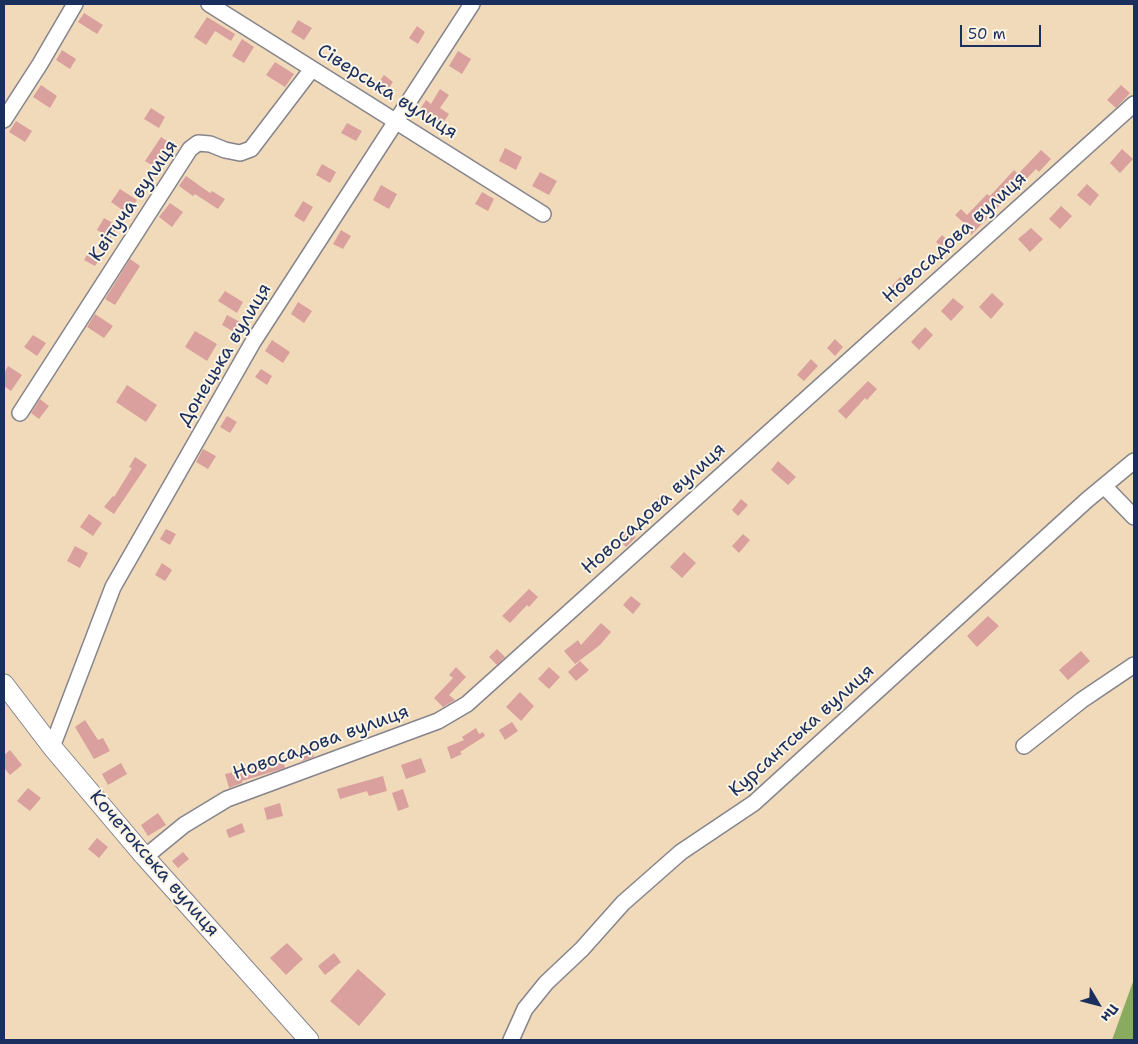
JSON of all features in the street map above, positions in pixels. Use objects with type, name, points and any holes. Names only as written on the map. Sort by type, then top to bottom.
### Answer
[{"type":"main road","name":"Кочетокська вулиця","points":[[4,684],[52,747],[145,856],[309,1040]]},
{"type":"street","points":[[4,120],[75,4]]},
{"type":"street","name":"Сіверська вулиця","points":[[209,4],[543,214]]},
{"type":"street","name":"Донецька вулиця","points":[[52,747],[114,587],[253,342],[472,4]]},
{"type":"street","name":"Квітуча вулиця","points":[[20,413],[190,149],[198,143],[210,144],[240,153],[251,149],[312,69]]},
{"type":"street","name":"Новосадова вулиця","points":[[145,856],[184,825],[227,799],[438,721],[467,704],[1134,104]]},
{"type":"street","name":"Курсантська вулиця","points":[[511,1040],[525,1010],[546,983],[582,950],[623,902],[681,852],[754,803],[1134,460]]},
{"type":"street","points":[[1104,486],[1134,517]]},
{"type":"street","points":[[1024,746],[1082,700],[1134,665]]},
{"type":"green space","points":[[1134,979],[1134,1040],[1112,1040]]},
{"type":"building","points":[[84,13],[103,25],[97,34],[78,22]]},
{"type":"building","points":[[207,17],[235,34],[231,41],[215,31],[206,45],[194,37]]},
{"type":"building","points":[[298,20],[312,28],[304,40],[291,32]]},
{"type":"building","points":[[417,26],[425,32],[418,44],[409,38]]},
{"type":"building","points":[[242,39],[254,47],[244,63],[232,56]]},
{"type":"building","points":[[62,50],[76,59],[70,69],[56,60]]},
{"type":"building","points":[[458,51],[471,59],[462,74],[449,66]]},
{"type":"building","points":[[275,62],[294,74],[285,87],[266,75]]},
{"type":"building","points":[[384,75],[393,82],[386,92],[377,85]]},
{"type":"building","points":[[41,85],[57,96],[50,108],[33,97]]},
{"type":"building","points":[[1121,85],[1130,93],[1116,108],[1107,100]]},
{"type":"building","points":[[440,89],[449,95],[440,108],[449,114],[439,129],[417,114],[426,100],[431,104]]},
{"type":"building","points":[[151,108],[165,117],[159,128],[144,119]]},
{"type":"building","points":[[16,121],[32,131],[25,142],[9,132]]},
{"type":"building","points":[[347,123],[362,131],[356,141],[341,133]]},
{"type":"building","points":[[161,137],[173,145],[158,169],[145,161]]},
{"type":"building","points":[[505,148],[522,157],[516,170],[499,161]]},
{"type":"building","points":[[1122,149],[1133,159],[1120,173],[1110,163]]},
{"type":"building","points":[[1041,150],[1051,159],[1039,172],[1036,169],[971,235],[961,226],[964,223],[955,215],[961,209],[967,215],[987,194],[990,196],[1014,170],[1018,174]]},
{"type":"building","points":[[322,164],[336,172],[330,183],[316,175]]},
{"type":"building","points":[[540,172],[557,181],[549,195],[532,186]]},
{"type":"building","points":[[186,176],[210,193],[212,191],[225,199],[218,209],[195,194],[193,196],[179,186]]},
{"type":"building","points":[[1087,184],[1099,195],[1090,206],[1077,195]]},
{"type":"building","points":[[381,185],[397,194],[389,209],[373,200]]},
{"type":"building","points":[[120,189],[137,200],[128,214],[111,202]]},
{"type":"building","points":[[482,192],[494,199],[488,211],[475,204]]},
{"type":"building","points":[[303,201],[313,207],[304,222],[294,216]]},
{"type":"building","points":[[170,203],[183,212],[172,227],[159,217]]},
{"type":"building","points":[[1061,206],[1072,216],[1060,229],[1049,219]]},
{"type":"building","points":[[104,218],[118,226],[111,238],[97,230]]},
{"type":"building","points":[[1031,228],[1043,239],[1030,252],[1018,239]]},
{"type":"building","points":[[341,230],[351,236],[343,249],[333,244]]},
{"type":"building","points":[[942,235],[953,245],[947,252],[936,242]]},
{"type":"building","points":[[90,250],[101,257],[95,266],[84,260]]},
{"type":"building","points":[[130,259],[140,266],[115,305],[105,299]]},
{"type":"building","points":[[900,277],[908,284],[898,294],[891,287]]},
{"type":"building","points":[[225,291],[243,302],[237,313],[218,301]]},
{"type":"building","points":[[992,293],[1004,304],[991,319],[979,307]]},
{"type":"building","points":[[953,298],[964,307],[951,321],[941,311]]},
{"type":"building","points":[[298,302],[312,311],[304,323],[291,314]]},
{"type":"building","points":[[95,314],[113,326],[104,338],[87,327]]},
{"type":"building","points":[[227,315],[240,322],[234,332],[222,325]]},
{"type":"building","points":[[925,327],[933,335],[919,350],[911,342]]},
{"type":"building","points":[[195,331],[217,344],[207,361],[185,347]]},
{"type":"building","points":[[33,335],[46,343],[37,356],[24,347]]},
{"type":"building","points":[[835,339],[843,347],[835,356],[827,348]]},
{"type":"building","points":[[272,340],[290,352],[283,363],[265,351]]},
{"type":"building","points":[[811,359],[818,366],[804,381],[797,375]]},
{"type":"building","points":[[8,366],[22,375],[11,391],[4,386],[4,373]]},
{"type":"building","points":[[261,369],[272,376],[267,385],[255,377]]},
{"type":"building","points":[[868,381],[877,389],[867,400],[865,398],[846,419],[838,411]]},
{"type":"building","points":[[127,385],[157,405],[146,422],[116,402]]},
{"type":"building","points":[[40,399],[49,406],[39,419],[31,413]]},
{"type":"building","points":[[227,416],[237,422],[230,433],[220,427]]},
{"type":"building","points":[[721,444],[727,450],[716,462],[709,455]]},
{"type":"building","points":[[203,449],[216,456],[208,469],[196,462]]},
{"type":"building","points":[[135,457],[147,465],[114,514],[104,507],[114,497],[132,468],[129,467]]},
{"type":"building","points":[[778,461],[796,477],[788,485],[771,470]]},
{"type":"building","points":[[688,473],[696,481],[688,489],[680,481]]},
{"type":"building","points":[[660,496],[667,502],[658,512],[651,506]]},
{"type":"building","points":[[741,499],[748,505],[738,516],[732,510]]},
{"type":"building","points":[[89,514],[102,523],[93,536],[80,527]]},
{"type":"building","points":[[166,529],[176,534],[170,545],[160,539]]},
{"type":"building","points":[[628,529],[636,537],[626,547],[618,539]]},
{"type":"building","points":[[743,534],[750,540],[739,553],[732,546]]},
{"type":"building","points":[[75,546],[88,553],[80,568],[67,561]]},
{"type":"building","points":[[684,552],[696,563],[682,578],[670,567]]},
{"type":"building","points":[[162,563],[172,570],[165,581],[155,575]]},
{"type":"building","points":[[529,589],[538,597],[529,607],[527,605],[510,623],[502,616]]},
{"type":"building","points":[[631,596],[641,604],[633,614],[623,605]]},
{"type":"building","points":[[988,616],[999,626],[977,647],[967,636]]},
{"type":"building","points":[[601,623],[611,632],[600,645],[575,664],[564,651],[578,640],[581,645]]},
{"type":"building","points":[[497,649],[505,657],[497,665],[489,657]]},
{"type":"building","points":[[1081,651],[1090,661],[1068,680],[1059,670]]},
{"type":"building","points":[[580,661],[589,670],[576,681],[568,672]]},
{"type":"building","points":[[456,667],[466,677],[449,695],[455,700],[443,707],[434,698],[453,678],[449,675]]},
{"type":"building","points":[[549,667],[560,677],[549,689],[538,679]]},
{"type":"building","points":[[520,692],[534,706],[521,721],[506,707]]},
{"type":"building","points":[[85,720],[98,740],[103,738],[110,751],[94,759],[75,727]]},
{"type":"building","points":[[512,722],[518,731],[505,740],[499,730]]},
{"type":"building","points":[[476,728],[479,734],[483,732],[485,736],[460,752],[462,754],[451,759],[447,747],[464,740],[462,737]]},
{"type":"building","points":[[311,746],[314,757],[302,761],[299,749]]},
{"type":"building","points":[[10,750],[22,765],[10,775],[4,768],[4,755]]},
{"type":"building","points":[[281,755],[285,768],[242,781],[242,783],[229,788],[225,774],[252,768]]},
{"type":"building","points":[[421,758],[426,772],[406,779],[401,765]]},
{"type":"building","points":[[121,763],[127,774],[108,785],[102,774]]},
{"type":"building","points":[[383,776],[387,791],[369,796],[367,791],[340,799],[337,789]]},
{"type":"building","points":[[28,788],[41,798],[30,811],[17,801]]},
{"type":"building","points":[[403,789],[409,807],[398,811],[392,793]]},
{"type":"building","points":[[280,803],[283,816],[267,820],[264,808]]},
{"type":"building","points":[[158,813],[166,825],[148,836],[141,825]]},
{"type":"building","points":[[242,823],[245,832],[229,838],[226,830]]},
{"type":"building","points":[[97,838],[108,847],[99,858],[88,849]]},
{"type":"building","points":[[183,852],[189,859],[178,868],[172,861]]},
{"type":"building","points":[[287,943],[303,959],[286,975],[270,958]]},
{"type":"building","points":[[334,953],[341,962],[325,975],[318,966]]},
{"type":"building","points":[[358,969],[386,994],[359,1026],[330,1001]]}]
